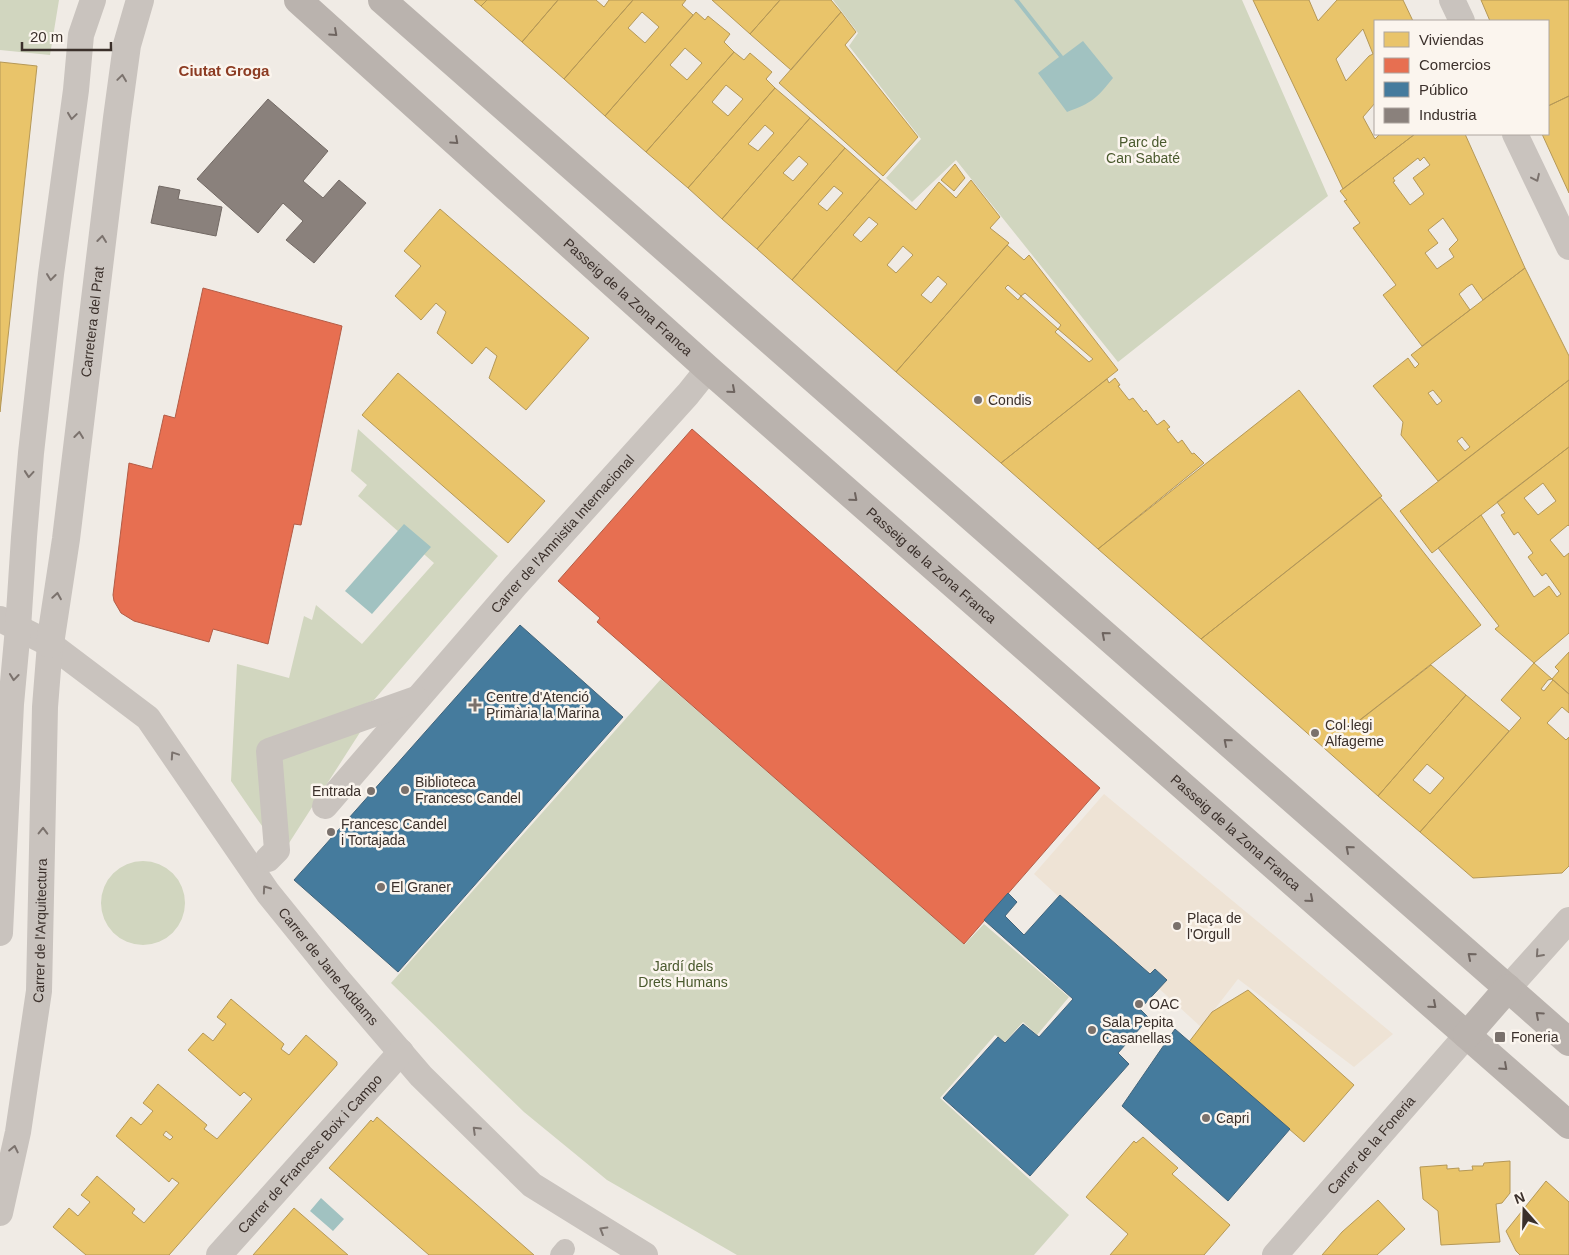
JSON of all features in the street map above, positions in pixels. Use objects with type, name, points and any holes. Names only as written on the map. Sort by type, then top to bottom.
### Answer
[{"type":"main road","name":"Passeig de la Zona Franca","points":[[298,0],[708,370],[1569,1125]]},
{"type":"main road","points":[[382,0],[1569,1042]]},
{"type":"main road","points":[[1467,1035],[1508,988]]},
{"type":"street","points":[[0,933],[11,704],[9,624],[51,274],[76,90],[81,35],[93,0]]},
{"type":"street","name":"Carretera del Prat","points":[[50,644],[66,539],[119,100],[127,45],[140,0]]},
{"type":"street","points":[[1452,0],[1462,20]]},
{"type":"street","points":[[1515,135],[1569,247]]},
{"type":"street","name":"Carrer de l'Amnistia Internacional","points":[[325,806],[515,586],[708,370]]},
{"type":"street","name":"Carrer de Jane Addams","points":[[9,624],[50,644],[148,718],[268,893],[336,977],[421,1076],[532,1186],[645,1255]]},
{"type":"street","name":"Carrer de l'Arquitectura","points":[[0,1213],[18,1132],[39,991],[45,707],[50,644]]},
{"type":"street","name":"Carrer de l'Amnistia Internacional","points":[[268,859],[277,850],[269,751],[417,699]]},
{"type":"street","points":[[1508,988],[1569,920]]},
{"type":"street","name":"Carrer de la Foneria","points":[[1275,1255],[1467,1035]]},
{"type":"street","name":"Carrer de Francesc Boix i Campo","points":[[219,1255],[401,1052]]},
{"type":"green space","points":[[0,0],[59,0],[50,55],[0,50]]},
{"type":"green space","name":"Parc de Can Sabaté","points":[[833,0],[1242,0],[1328,196],[1118,362],[956,160],[912,202],[886,178],[921,139],[849,46],[858,33]]},
{"type":"green space","points":[[358,429],[498,556],[374,700],[267,746],[271,839],[231,781],[237,664],[289,678],[304,616],[312,620],[316,605],[362,644],[434,563],[358,496],[367,485],[351,471]]},
{"type":"green space","name":"Jardí dels Drets Humans","points":[[661,679],[965,944],[984,924],[1069,997],[1037,1035],[1023,1022],[1005,1042],[995,1035],[940,1098],[1069,1215],[1034,1255],[737,1255],[607,1180],[524,1112],[391,983]]},
{"type":"green space","points":[[366,723],[282,854],[276,754]]},
{"type":"green space","points":[[143,861],[159,864],[173,873],[182,887],[185,903],[182,919],[173,933],[159,942],[143,945],[127,942],[113,933],[104,919],[101,903],[104,887],[113,873],[127,864]]},
{"type":"shaded area","name":"Plaça de l'Orgull","points":[[1104,794],[1393,1034],[1354,1067],[1238,979],[1201,1027],[1034,874]]},
{"type":"water","points":[[1014,0],[1019,0],[1063,56],[1083,41],[1113,78],[1093,99],[1067,112],[1038,73],[1059,57]]},
{"type":"water","points":[[404,524],[431,547],[372,614],[345,591]]},
{"type":"water","points":[[321,1198],[344,1219],[333,1231],[310,1211]]},
{"type":"building: Viviendas","points":[[474,0],[487,0],[481,6]]},
{"type":"building: Viviendas","points":[[487,0],[558,0],[522,42],[481,6]]},
{"type":"building: Viviendas","points":[[558,0],[596,0],[604,7],[609,0],[633,0],[564,79],[522,42]]},
{"type":"building: Viviendas","points":[[633,0],[686,0],[682,5],[693,15],[605,116],[564,79]],"holes":[[[642,12],[659,27],[645,43],[628,28]]]},
{"type":"building: Viviendas","points":[[712,0],[780,0],[750,34]]},
{"type":"building: Viviendas","points":[[780,0],[831,0],[841,12],[791,70],[750,34]]},
{"type":"building: Viviendas","points":[[1253,0],[1309,0],[1318,21],[1337,0],[1403,0],[1413,20],[1374,20],[1374,104],[1363,117],[1375,139],[1379,135],[1414,135],[1343,189]],"holes":[[[1363,29],[1373,54],[1346,81],[1336,59]]]},
{"type":"building: Viviendas","points":[[1481,0],[1569,0],[1569,96],[1549,106],[1549,20],[1490,20]]},
{"type":"building: Viviendas","points":[[696,12],[705,20],[708,16],[730,34],[724,42],[734,52],[646,152],[605,116]],"holes":[[[685,48],[702,63],[687,80],[670,65]]]},
{"type":"building: Viviendas","points":[[841,12],[856,32],[845,45],[918,137],[883,176],[779,83]]},
{"type":"building: Viviendas","points":[[734,52],[744,60],[750,53],[772,72],[766,79],[775,88],[688,188],[646,152]],"holes":[[[726,85],[743,99],[728,116],[712,102]]]},
{"type":"building: Viviendas","points":[[0,62],[37,66],[0,412]]},
{"type":"building: Viviendas","points":[[775,88],[810,118],[722,219],[688,188]],"holes":[[[765,125],[774,133],[758,151],[748,144]]]},
{"type":"building: Viviendas","points":[[1569,96],[1569,193],[1542,135],[1549,135],[1549,106]]},
{"type":"building: Viviendas","points":[[810,118],[845,148],[757,249],[722,219]],"holes":[[[799,156],[808,164],[793,181],[783,173]]]},
{"type":"building: Viviendas","points":[[1414,135],[1465,135],[1525,268],[1483,300],[1472,284],[1467,287],[1459,294],[1470,310],[1422,346],[1383,295],[1396,285],[1353,228],[1360,223],[1344,201],[1347,200],[1340,191]],"holes":[[[1424,157],[1430,165],[1413,178],[1424,194],[1410,205],[1393,182],[1395,181],[1393,178],[1418,158],[1420,161]],[[1443,218],[1458,240],[1449,249],[1454,257],[1437,269],[1425,253],[1438,243],[1428,230]]]},
{"type":"building: Viviendas","points":[[845,148],[880,179],[792,280],[757,249]],"holes":[[[834,186],[843,193],[827,211],[818,204]]]},
{"type":"building: Viviendas","points":[[955,164],[965,178],[954,191],[941,180]]},
{"type":"building: Viviendas","points":[[880,179],[916,210],[939,182],[956,198],[971,180],[1000,217],[990,228],[1009,243],[896,372],[792,280]],"holes":[[[869,217],[878,224],[861,242],[853,235]],[[903,246],[913,255],[896,273],[887,265]],[[938,276],[947,284],[931,303],[921,295]]]},
{"type":"building: Viviendas","points":[[440,209],[589,338],[526,410],[489,378],[497,356],[486,347],[472,364],[437,333],[446,312],[436,303],[421,320],[395,296],[421,266],[404,251]]},
{"type":"building: Viviendas","points":[[1007,245],[1024,260],[1029,255],[1118,370],[1001,463],[896,372]],"holes":[[[1008,285],[1021,296],[1018,300],[1005,288]],[[1025,293],[1061,325],[1058,329],[1021,296]],[[1058,329],[1093,359],[1089,362],[1055,332]]]},
{"type":"building: Viviendas","points":[[1525,268],[1569,356],[1569,380],[1438,481],[1401,435],[1403,422],[1373,386],[1408,358],[1415,368],[1419,364],[1411,355]],"holes":[[[1433,390],[1442,401],[1437,405],[1428,393]],[[1462,437],[1470,447],[1465,451],[1457,441]]]},
{"type":"building: Viviendas","points":[[398,373],[545,501],[508,543],[362,415]]},
{"type":"building: Viviendas","points":[[1115,378],[1120,385],[1118,386],[1129,400],[1133,398],[1144,412],[1146,410],[1157,425],[1164,420],[1170,427],[1167,429],[1178,443],[1182,440],[1192,454],[1194,453],[1204,463],[1098,549],[1001,463],[1107,379],[1109,383]]},
{"type":"building: Viviendas","points":[[1569,380],[1569,447],[1432,553],[1400,511]]},
{"type":"building: Viviendas","points":[[1299,390],[1382,496],[1201,639],[1098,549]]},
{"type":"building: Viviendas","points":[[1569,447],[1569,526],[1550,540],[1564,557],[1569,553],[1569,633],[1534,663],[1495,629],[1499,626],[1438,548],[1481,515],[1534,597],[1549,586],[1557,597],[1561,594],[1546,573],[1542,576],[1528,557],[1533,553],[1518,532],[1514,535],[1501,515],[1505,513],[1497,502]],"holes":[[[1543,483],[1556,501],[1538,515],[1524,498]]]},
{"type":"building: Viviendas","points":[[1380,497],[1481,625],[1324,748],[1201,639]]},
{"type":"building: Viviendas","points":[[1569,652],[1569,694],[1552,679],[1559,671],[1555,667]]},
{"type":"building: Viviendas","points":[[1534,663],[1552,679],[1548,680],[1541,689],[1544,691],[1553,680],[1569,694],[1569,713],[1562,707],[1547,723],[1566,740],[1569,737],[1569,866],[1562,873],[1473,878],[1420,832],[1521,718],[1501,700]]},
{"type":"building: Viviendas","points":[[1431,665],[1466,695],[1378,796],[1324,748]]},
{"type":"building: Viviendas","points":[[1466,695],[1509,731],[1420,832],[1378,796]],"holes":[[[1427,764],[1444,778],[1430,794],[1413,780]]]},
{"type":"building: Viviendas","points":[[1248,990],[1354,1085],[1304,1142],[1189,1042],[1212,1012]]},
{"type":"building: Viviendas","points":[[231,999],[284,1044],[281,1049],[289,1055],[306,1035],[337,1062],[337,1065],[169,1255],[86,1255],[53,1227],[69,1208],[78,1216],[90,1202],[81,1195],[97,1176],[135,1209],[132,1213],[144,1223],[179,1183],[172,1178],[169,1182],[116,1136],[131,1117],[141,1125],[153,1111],[143,1103],[158,1084],[207,1125],[204,1129],[217,1139],[252,1099],[244,1092],[240,1096],[188,1050],[203,1033],[213,1041],[226,1024],[217,1017]],"holes":[[[166,1131],[173,1137],[170,1140],[163,1135]]]},
{"type":"building: Viviendas","points":[[377,1117],[534,1255],[429,1255],[329,1168],[371,1120],[373,1122]]},
{"type":"building: Viviendas","points":[[1143,1137],[1178,1168],[1172,1174],[1230,1225],[1204,1255],[1110,1255],[1128,1234],[1086,1197],[1134,1141],[1136,1143]]},
{"type":"building: Viviendas","points":[[1510,1161],[1510,1193],[1502,1203],[1496,1204],[1500,1242],[1441,1245],[1438,1211],[1423,1199],[1420,1167],[1447,1165],[1447,1169],[1459,1168],[1459,1171],[1473,1170],[1472,1166],[1483,1166],[1484,1163]]},
{"type":"building: Viviendas","points":[[1546,1181],[1569,1202],[1569,1255],[1520,1255],[1506,1231]]},
{"type":"building: Viviendas","points":[[1378,1200],[1405,1229],[1377,1255],[1322,1255],[1342,1232]]},
{"type":"building: Viviendas","points":[[294,1208],[348,1255],[253,1255]]},
{"type":"building: Comercios","points":[[203,288],[342,326],[301,525],[294,524],[268,644],[213,629],[209,642],[134,621],[121,613],[114,601],[113,595],[129,463],[152,469],[164,415],[175,418]]},
{"type":"building: Comercios","points":[[692,429],[1100,788],[964,944],[597,622],[600,618],[558,581]]},
{"type":"building: Público","points":[[520,625],[623,717],[398,972],[294,880]]},
{"type":"building: Público","name":"Sala Pepita Casanellas","points":[[1008,893],[1017,902],[1005,916],[1024,935],[1060,895],[1150,974],[1155,969],[1167,980],[1140,1009],[1149,1018],[1118,1053],[1129,1064],[1030,1176],[943,1098],[998,1037],[1005,1043],[1023,1024],[1039,1037],[1073,999],[984,920]]},
{"type":"building: Público","name":"Capri","points":[[1175,1029],[1290,1129],[1228,1201],[1122,1106]]},
{"type":"building: Industria","points":[[268,99],[328,151],[303,181],[323,198],[339,180],[366,203],[314,263],[286,240],[303,221],[283,203],[258,233],[197,179]]},
{"type":"building: Industria","points":[[159,186],[180,190],[178,199],[222,207],[216,236],[151,223]]},
{"type":"place","name":"Condis","points":[[978,400]]},
{"type":"place","name":"Centre d'Atenció Primària la Marina","points":[[475,705]]},
{"type":"place","name":"Col·legi Alfageme","points":[[1315,733]]},
{"type":"place","name":"Biblioteca Francesc Candel","points":[[405,790]]},
{"type":"place","name":"Entrada","points":[[371,791]]},
{"type":"place","name":"Francesc Candel i Tortajada","points":[[331,832]]},
{"type":"place","name":"El Graner","points":[[381,887]]},
{"type":"place","name":"Plaça de l'Orgull","points":[[1177,926]]},
{"type":"place","name":"OAC","points":[[1139,1004]]},
{"type":"place","name":"Sala Pepita Casanellas","points":[[1092,1030]]},
{"type":"place","name":"Foneria","points":[[1500,1037]]},
{"type":"place","name":"Capri","points":[[1206,1118]]},
{"type":"district","name":"Ciutat Groga","points":[[224,71]]}]
